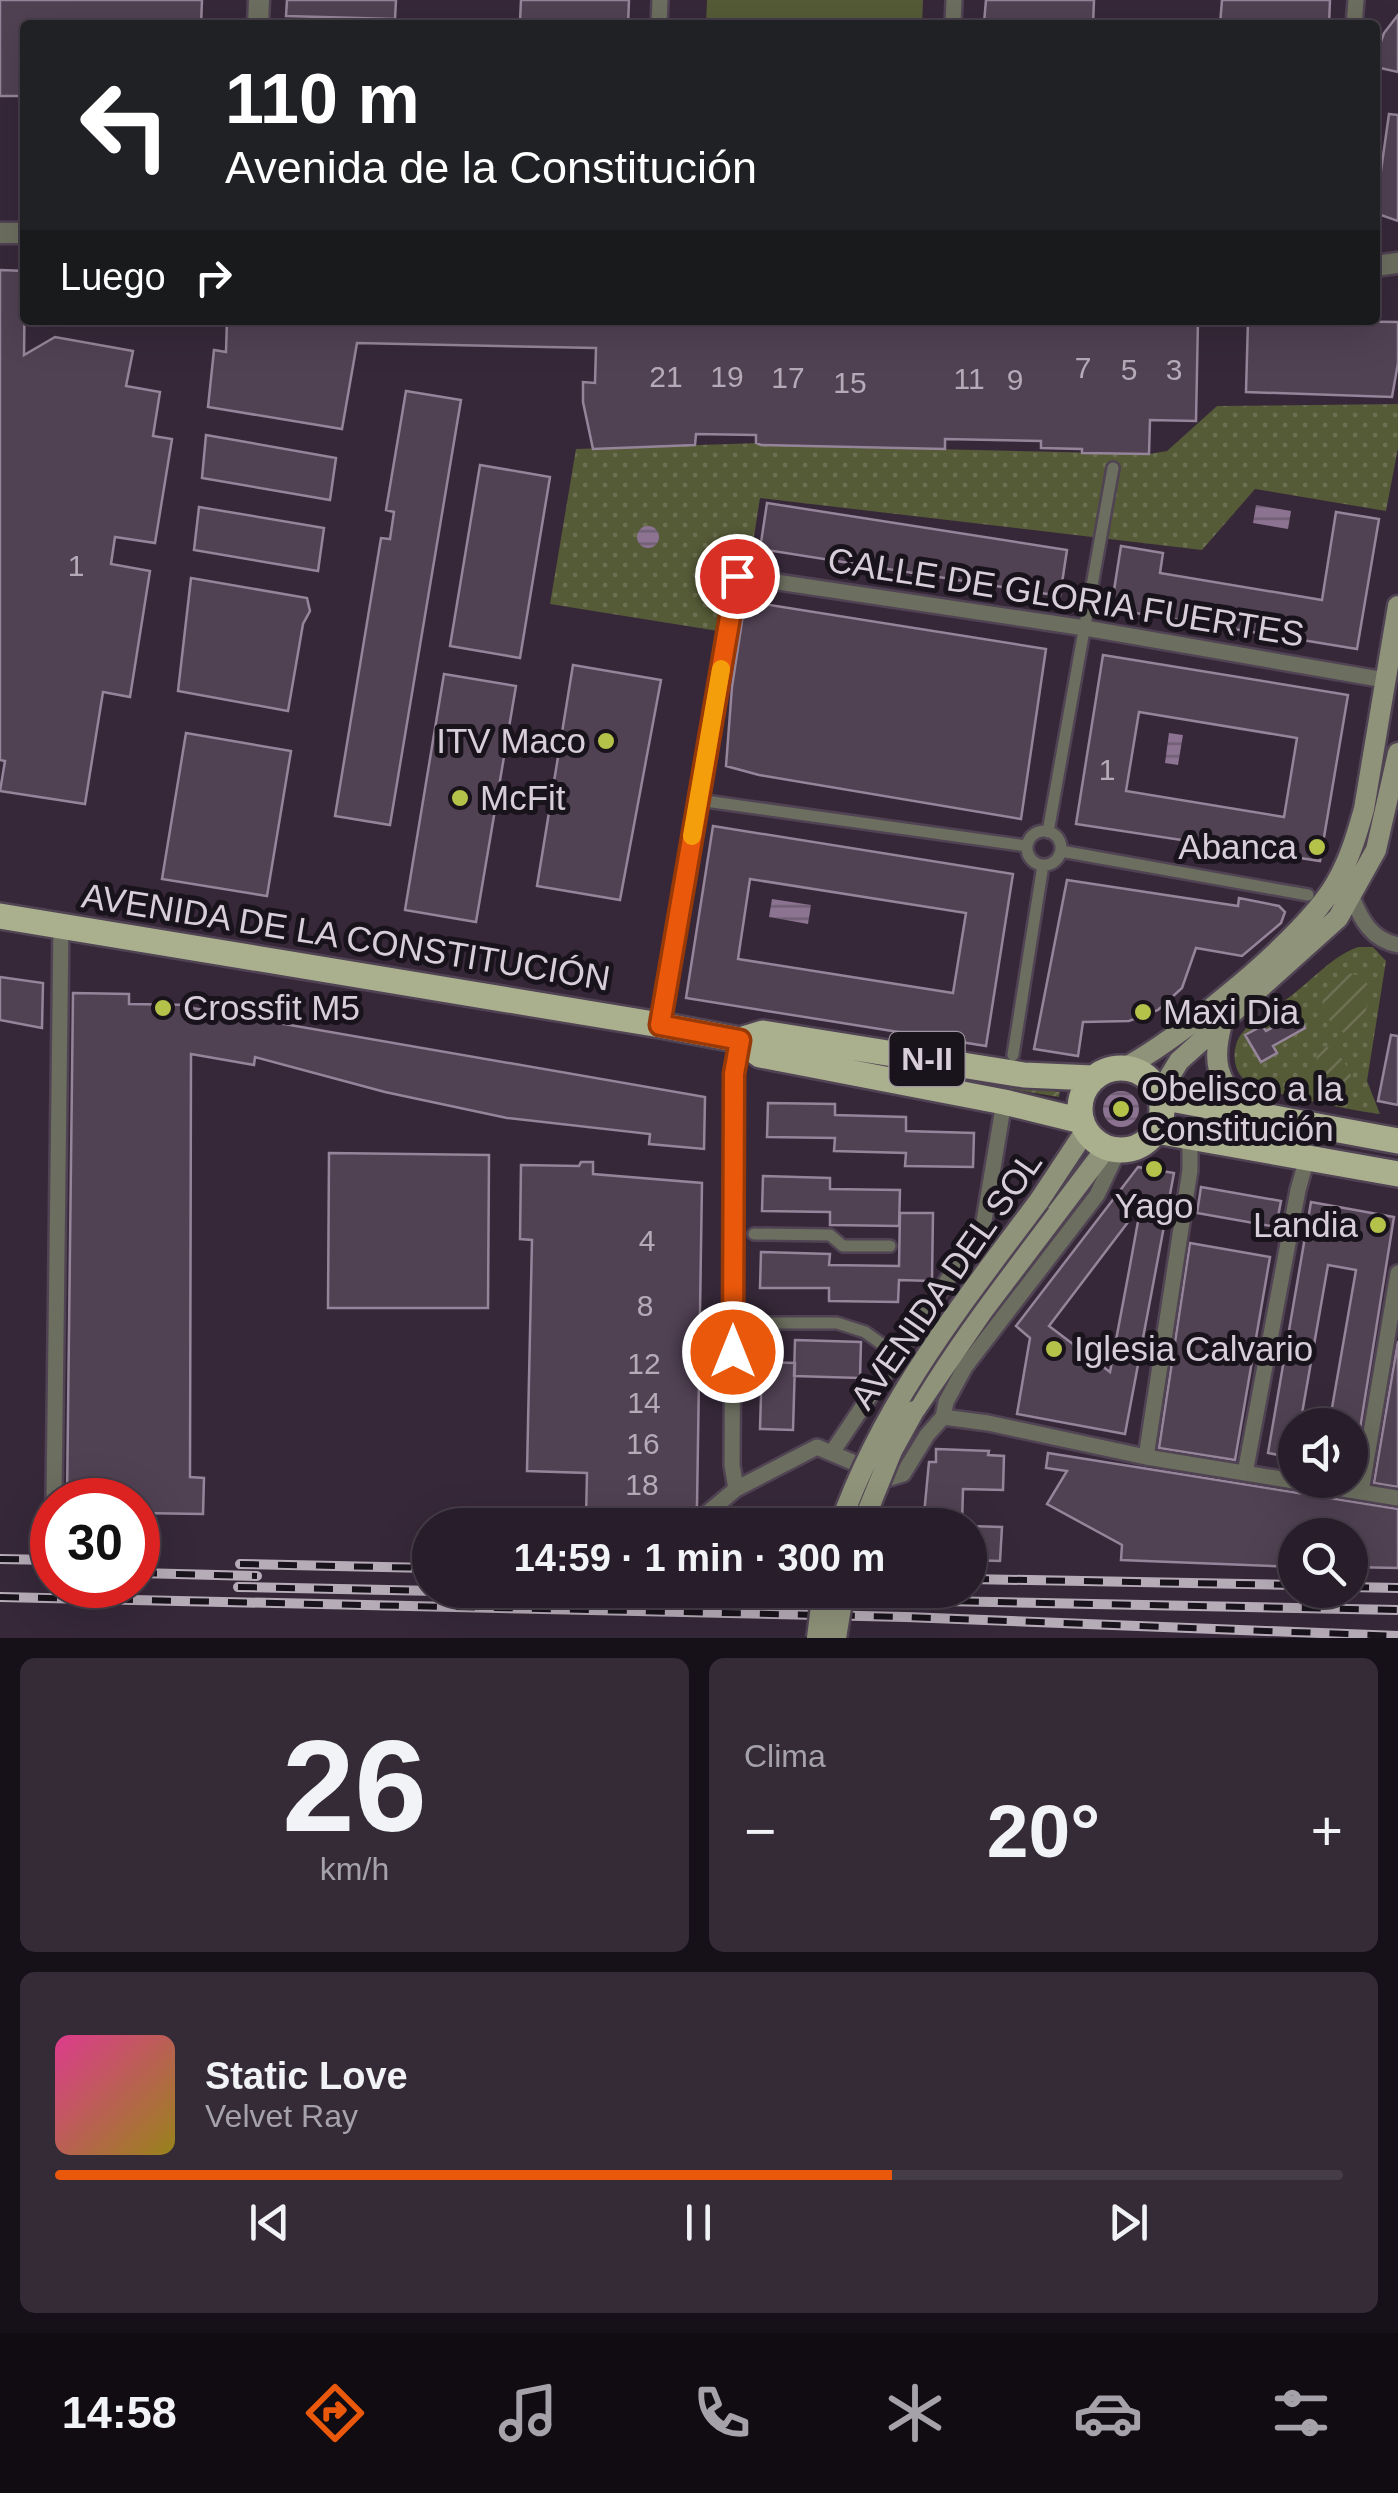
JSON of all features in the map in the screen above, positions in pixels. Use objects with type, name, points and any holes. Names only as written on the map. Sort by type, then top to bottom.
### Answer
[{"type":"main road","points":[[1124,1068],[1156,1050],[1220,999],[1304,924],[1337,882],[1355,842],[1364,809],[1398,606]]},
{"type":"main road","points":[[1113,1148],[1136,1147],[1156,1130],[1161,1118],[1160,1095],[1180,1061],[1324,932],[1352,897],[1376,850],[1398,753]]},
{"type":"main road","name":"AVENIDA DE LA CONSTITUCIÓN","points":[[0,916],[740,1040],[760,1055],[1004,1102],[1084,1126]]},
{"type":"main road","points":[[1223,1022],[1216,1064],[1221,1080],[1242,1110]]},
{"type":"main road","name":"AVENIDA DE LA CONSTITUCIÓN","points":[[740,1040],[762,1033],[1024,1075],[1092,1078]]},
{"type":"main road","points":[[1124,1068],[1146,1076],[1160,1095],[1398,1141]]},
{"type":"main road","name":"N-II","points":[[1092,1078],[1105,1070],[1124,1068]]},
{"type":"main road","points":[[1084,1126],[1080,1104],[1092,1078]]},
{"type":"main road","name":"N-II","points":[[1084,1126],[1113,1148]]},
{"type":"main road","name":"AVENIDA DEL SOL","points":[[869,1508],[892,1451],[914,1412],[1048,1207],[1084,1126]]},
{"type":"main road","points":[[1156,1130],[1398,1174]]},
{"type":"main road","name":"AVENIDA DEL SOL","points":[[846,1508],[895,1402],[924,1355],[1048,1207],[1113,1148]]},
{"type":"main road","points":[[816,1638],[820,1608]]},
{"type":"main road","points":[[836,1638],[841,1608]]},
{"type":"street","points":[[1048,832],[1113,468]]},
{"type":"street","name":"CALLE DE GLORIA FUERTES","points":[[698,800],[737,576],[1086,628],[1386,680]]},
{"type":"street","points":[[660,1025],[698,800],[1028,846]]},
{"type":"street","points":[[1048,832],[1060,841],[1061,851],[1053,863],[1043,865],[1030,857],[1028,846],[1037,833],[1048,832]]},
{"type":"street","points":[[1061,851],[1308,896]]},
{"type":"street","points":[[1013,1054],[1043,865]]},
{"type":"street","points":[[1352,897],[1371,931],[1384,942],[1398,945]]},
{"type":"street","points":[[54,1478],[61,925]]},
{"type":"street","points":[[736,1490],[732,1465],[734,1074],[740,1040]]},
{"type":"street","points":[[833,1451],[983,1227],[1004,1102]]},
{"type":"street","points":[[1146,1457],[1190,1170],[1186,1136]]},
{"type":"street","points":[[714,1508],[736,1490],[817,1447],[890,1478],[903,1474],[943,1417],[946,1402],[964,1367],[1097,1195],[1113,1148]]},
{"type":"street","points":[[1246,1473],[1307,1158]]},
{"type":"street","points":[[754,1234],[830,1236],[842,1246],[890,1246]]},
{"type":"street","points":[[1368,1446],[1398,1273]]},
{"type":"street","points":[[751,1323],[837,1323],[865,1332],[890,1350]]},
{"type":"street","points":[[943,1417],[1278,1478]]},
{"type":"street","points":[[1368,1493],[1398,1498]]},
{"type":"green space","points":[[707,0],[923,0],[922,20],[706,20]]},
{"type":"green space","points":[[1398,404],[1398,448],[1386,511],[1255,489],[1202,550],[760,498],[752,549],[732,547],[718,631],[550,604],[576,449],[760,443],[1149,454],[1167,451],[1217,406]]},
{"type":"green space","points":[[1358,947],[1373,947],[1386,961],[1367,1081],[1380,1114],[1289,1096],[1255,1086],[1241,1077],[1235,1058],[1242,1033],[1329,964]]},
{"type":"green space","points":[[1342,975],[1360,976],[1369,987],[1362,1024],[1346,1033],[1329,1020],[1322,999]]},
{"type":"green space","points":[[1324,1046],[1336,1050],[1350,1072],[1349,1096],[1315,1085],[1312,1080],[1319,1049]]},
{"type":"green space","points":[[939,1072],[1060,1092],[1059,1097],[938,1077]]},
{"type":"shaded area","points":[[1256,505],[1291,511],[1288,529],[1253,523]]},
{"type":"shaded area","points":[[648,526],[656,529],[656,545],[648,548],[640,545],[637,537],[640,529]]},
{"type":"shaded area","points":[[1169,733],[1183,735],[1178,765],[1165,763]]},
{"type":"shaded area","points":[[772,899],[811,905],[808,924],[769,917]]},
{"type":"shaded area","points":[[1121,1091],[1134,1096],[1139,1109],[1134,1122],[1121,1127],[1108,1122],[1103,1109],[1108,1096]]},
{"type":"building","points":[[0,0],[202,0],[201,20],[20,20],[20,96],[0,96]]},
{"type":"building","points":[[287,0],[396,0],[395,19],[286,16]]},
{"type":"building","points":[[521,0],[629,0],[628,20],[520,20]]},
{"type":"building","points":[[986,0],[1094,0],[1093,20],[984,20]]},
{"type":"building","points":[[1222,0],[1330,0],[1329,20],[1220,20]]},
{"type":"building","points":[[1398,15],[1398,72],[1380,68],[1384,33]]},
{"type":"building","points":[[1389,114],[1398,115],[1398,221],[1380,215],[1380,178]]},
{"type":"building","points":[[0,270],[20,271],[24,355],[55,337],[133,351],[126,386],[160,392],[153,436],[172,439],[155,543],[115,537],[111,564],[150,571],[130,697],[103,692],[85,804],[0,791],[5,761],[0,760]]},
{"type":"building","points":[[1398,322],[1398,363],[1392,397],[1246,392],[1248,325]]},
{"type":"building","points":[[227,325],[1198,325],[1196,421],[1150,420],[1149,454],[1082,453],[1082,449],[1041,448],[1041,441],[945,439],[945,449],[761,445],[756,443],[756,435],[696,434],[695,445],[593,449],[583,382],[595,383],[596,348],[357,343],[342,429],[208,407],[214,350],[226,352]]},
{"type":"building","points":[[406,391],[461,400],[390,825],[335,816],[381,538],[390,539],[394,512],[386,510]]},
{"type":"building","points":[[206,435],[336,458],[330,500],[202,478]]},
{"type":"building","points":[[480,465],[550,477],[520,658],[450,646]]},
{"type":"building","points":[[767,503],[1067,550],[1060,596],[760,549]]},
{"type":"building","points":[[199,507],[324,528],[318,571],[194,550]]},
{"type":"building","points":[[1336,512],[1379,519],[1357,649],[1111,609],[1121,546],[1163,553],[1160,573],[1322,600]]},
{"type":"building","points":[[191,578],[307,598],[310,611],[303,624],[288,711],[178,691]]},
{"type":"building","points":[[745,601],[1046,649],[1021,819],[759,775],[726,766],[732,687]]},
{"type":"building","points":[[1103,655],[1348,695],[1320,861],[1076,824]],"holes":[[[1139,712],[1297,738],[1284,817],[1126,791]]]},
{"type":"building","name":"ITV Maco","points":[[573,665],[661,680],[620,900],[537,886]]},
{"type":"building","name":"McFit","points":[[444,674],[516,686],[476,922],[405,910]]},
{"type":"building","points":[[186,733],[291,751],[267,896],[162,879]]},
{"type":"building","points":[[713,826],[1013,874],[986,1046],[686,998]],"holes":[[[750,879],[966,913],[953,993],[738,959]]]},
{"type":"building","points":[[1067,880],[1238,906],[1239,898],[1279,906],[1285,912],[1281,923],[1242,956],[1196,948],[1182,988],[1158,1010],[1129,1021],[1083,1022],[1078,1056],[1034,1049]]},
{"type":"building","points":[[0,977],[43,983],[42,1028],[0,1020]]},
{"type":"building","points":[[73,993],[129,994],[129,1004],[192,1005],[705,1097],[704,1149],[649,1144],[650,1134],[507,1118],[385,1092],[255,1057],[254,1065],[191,1054],[190,1477],[204,1478],[203,1514],[160,1513],[160,1478],[67,1478]]},
{"type":"building","points":[[1297,1014],[1305,1028],[1273,1046],[1277,1053],[1261,1062],[1245,1035],[1262,1026],[1266,1031]]},
{"type":"building","points":[[1391,1035],[1398,1036],[1398,1105],[1378,1101]]},
{"type":"building","points":[[768,1103],[835,1104],[835,1115],[906,1117],[906,1131],[974,1133],[973,1167],[905,1166],[906,1153],[834,1151],[835,1138],[767,1137]]},
{"type":"building","points":[[329,1153],[489,1155],[488,1308],[328,1308]]},
{"type":"building","points":[[581,1162],[593,1162],[593,1174],[702,1183],[694,1508],[586,1508],[587,1473],[527,1471],[532,1240],[520,1239],[521,1165],[579,1166]]},
{"type":"building","points":[[1138,1167],[1174,1173],[1125,1434],[1017,1414],[1030,1338],[1016,1326]],"holes":[[[1141,1205],[1110,1372],[1049,1326]]]},
{"type":"building","points":[[763,1176],[830,1178],[830,1189],[900,1190],[899,1226],[830,1225],[830,1212],[762,1211]]},
{"type":"building","points":[[1201,1187],[1281,1201],[1276,1227],[1197,1213]]},
{"type":"building","points":[[1311,1202],[1394,1217],[1363,1408],[1332,1408],[1356,1270],[1328,1265],[1303,1408],[1278,1408],[1278,1455],[1268,1453]]},
{"type":"building","points":[[900,1213],[933,1213],[932,1281],[899,1280],[898,1302],[829,1301],[829,1288],[760,1288],[761,1252],[830,1254],[829,1265],[899,1266]]},
{"type":"building","points":[[1190,1243],[1270,1257],[1235,1460],[1159,1448]]},
{"type":"building","points":[[795,1340],[861,1342],[860,1378],[794,1376]]},
{"type":"building","points":[[1398,1341],[1398,1487],[1374,1483]]},
{"type":"building","points":[[762,1362],[795,1363],[793,1430],[760,1429]]},
{"type":"building","points":[[936,1449],[989,1451],[988,1455],[1004,1456],[1003,1490],[963,1489],[962,1508],[925,1508],[929,1462],[936,1462]]},
{"type":"building","points":[[1048,1453],[1278,1490],[1278,1498],[1329,1498],[1398,1509],[1398,1568],[1368,1567],[1368,1518],[1278,1518],[1278,1566],[1121,1560],[1122,1545],[1047,1504],[1067,1471],[1046,1468]]},
{"type":"building","points":[[987,1527],[1002,1527],[1000,1561],[987,1561]]},
{"type":"railway","points":[[0,1559],[30,1560]]},
{"type":"railway","points":[[240,1564],[412,1568]]},
{"type":"railway","points":[[160,1574],[257,1576]]},
{"type":"railway","points":[[987,1579],[1278,1585]]},
{"type":"railway","points":[[238,1587],[1398,1610]]},
{"type":"railway","points":[[1368,1587],[1398,1588]]},
{"type":"railway","points":[[0,1597],[906,1617],[1398,1636]]},
{"type":"slow traffic","points":[[692,836],[721,669]]},
{"type":"place","name":"ITV Maco","points":[[606,741]]},
{"type":"place","name":"McFit","points":[[460,798]]},
{"type":"place","name":"Abanca","points":[[1317,847]]},
{"type":"place","name":"Crossfit M5","points":[[163,1008]]},
{"type":"place","name":"Maxi Dia","points":[[1143,1012]]},
{"type":"place","name":"Obelisco a la Constitución","points":[[1121,1109]]},
{"type":"place","name":"Yago","points":[[1154,1169]]},
{"type":"place","name":"Landia","points":[[1378,1225]]},
{"type":"place","name":"Iglesia Calvario","points":[[1054,1349]]},
{"type":"route","points":[[733,1352],[734,1074],[740,1040],[660,1025],[737,576]]}]
